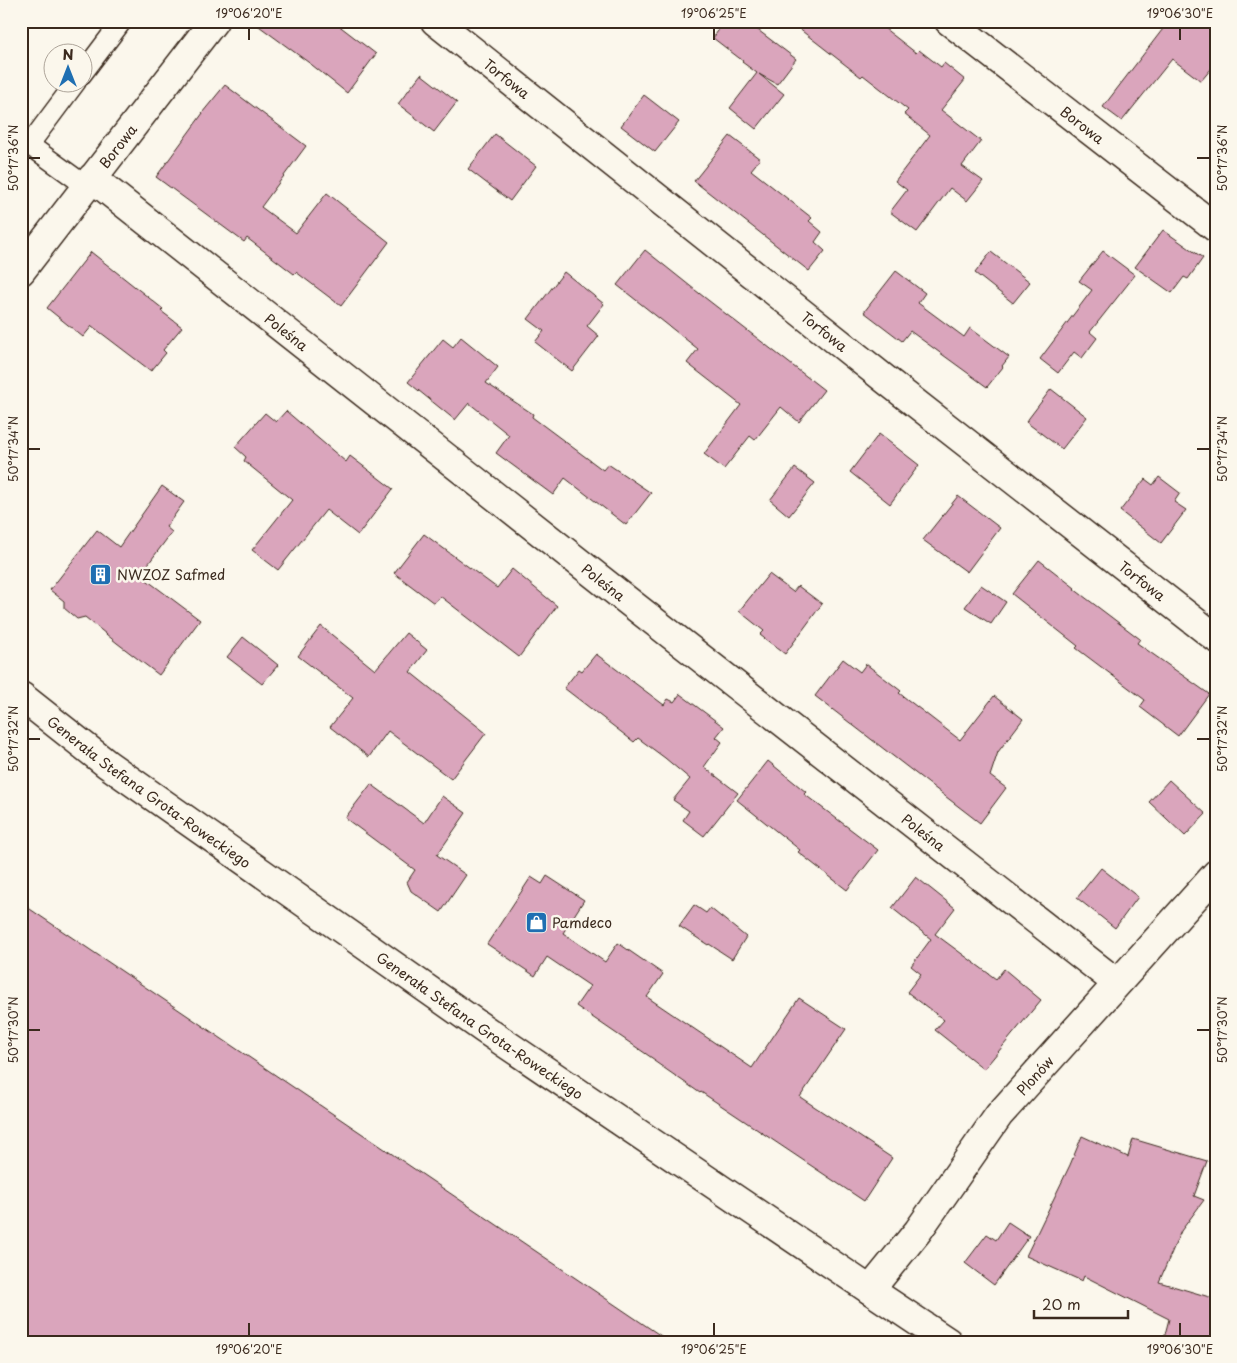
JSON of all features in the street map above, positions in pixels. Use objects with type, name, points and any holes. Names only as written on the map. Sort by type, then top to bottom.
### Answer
[{"type":"street","name":"Borowa","points":[[21,271],[214,21]]},
{"type":"street","name":"Torfowa","points":[[435,21],[894,386],[1216,638]]},
{"type":"street","name":"Borowa","points":[[949,21],[1216,228]]},
{"type":"street","name":"Poleśna","points":[[89,182],[1118,984]]},
{"type":"street","name":"Generała Stefana Grota-Roweckiego","points":[[21,696],[107,764],[468,1018],[948,1342]]},
{"type":"street","name":"Plonów","points":[[870,1290],[918,1231],[999,1115],[1216,874]]},
{"type":"lane","points":[[92,61],[122,21]]},
{"type":"lane","points":[[68,92],[25,142],[89,182]]},
{"type":"building","points":[[252,21],[333,21],[376,54],[347,93]]},
{"type":"building","points":[[725,21],[746,21],[796,59],[777,84],[759,74],[784,94],[756,129],[730,108],[757,73],[713,38]]},
{"type":"building","points":[[789,21],[875,21],[916,53],[919,50],[941,67],[944,63],[965,80],[941,110],[981,141],[962,166],[983,181],[967,201],[950,188],[917,232],[890,212],[907,190],[895,181],[930,135],[904,114],[908,110],[863,75],[861,77]]},
{"type":"building","points":[[1169,21],[1216,21],[1216,63],[1201,81],[1172,59],[1122,121],[1103,107]]},
{"type":"building","points":[[421,74],[457,102],[434,132],[398,104]]},
{"type":"building","points":[[225,85],[306,146],[261,207],[296,233],[327,193],[389,242],[341,306],[296,272],[294,274],[247,238],[244,242],[156,177],[202,113]]},
{"type":"building","points":[[644,95],[679,122],[655,152],[621,126]]},
{"type":"building","points":[[495,134],[536,166],[510,201],[468,169]]},
{"type":"building","points":[[730,136],[760,159],[751,170],[812,218],[809,221],[822,232],[815,242],[825,251],[809,271],[694,181]]},
{"type":"building","points":[[1163,230],[1203,258],[1188,279],[1184,277],[1172,293],[1135,267]]},
{"type":"building","points":[[645,250],[824,390],[799,422],[781,407],[755,440],[750,436],[724,469],[704,454],[741,405],[687,363],[698,349],[617,285]]},
{"type":"building","points":[[1103,251],[1135,275],[1090,332],[1097,338],[1082,358],[1074,352],[1058,373],[1040,359],[1092,290],[1079,281]]},
{"type":"building","points":[[91,252],[163,309],[161,311],[182,327],[163,350],[166,353],[151,371],[92,326],[83,337],[47,308]]},
{"type":"building","points":[[991,252],[1030,282],[1013,303],[975,273]]},
{"type":"building","points":[[896,271],[925,293],[918,303],[964,337],[970,328],[1009,357],[987,387],[910,331],[902,341],[864,312]]},
{"type":"building","points":[[564,272],[604,304],[587,326],[599,336],[572,371],[535,342],[544,331],[528,319]]},
{"type":"building","points":[[461,337],[498,367],[486,383],[533,414],[532,417],[603,470],[608,464],[651,493],[626,525],[565,478],[553,495],[496,453],[509,435],[469,403],[455,420],[408,382],[443,339],[453,347]]},
{"type":"building","points":[[1051,389],[1087,417],[1062,449],[1026,422]]},
{"type":"building","points":[[286,411],[346,462],[350,456],[393,489],[358,535],[326,510],[278,570],[252,550],[292,500],[244,461],[246,457],[235,447],[265,413],[276,422]]},
{"type":"building","points":[[879,434],[919,465],[890,504],[850,472]]},
{"type":"building","points":[[795,468],[815,483],[789,516],[770,500]]},
{"type":"building","points":[[1159,477],[1180,493],[1174,502],[1186,510],[1161,543],[1120,511],[1145,479],[1153,485]]},
{"type":"building","points":[[162,486],[184,502],[166,527],[172,532],[140,575],[200,620],[159,675],[85,617],[77,619],[64,608],[64,601],[50,590],[97,530],[119,547]]},
{"type":"building","points":[[958,496],[1000,528],[967,572],[923,540]]},
{"type":"building","points":[[424,534],[497,588],[512,569],[557,606],[519,657],[440,596],[434,603],[394,573]]},
{"type":"building","points":[[1039,560],[1140,639],[1137,643],[1209,694],[1178,736],[1140,707],[1145,700],[1076,648],[1078,646],[1012,594]]},
{"type":"building","points":[[769,574],[793,592],[798,586],[822,604],[785,654],[760,635],[764,631],[739,611]]},
{"type":"building","points":[[981,585],[1006,602],[991,624],[965,607]]},
{"type":"building","points":[[321,626],[375,670],[406,633],[427,650],[410,672],[486,733],[451,779],[388,731],[369,757],[330,727],[353,698],[298,656]]},
{"type":"building","points":[[243,637],[278,665],[262,684],[227,657]]},
{"type":"building","points":[[596,654],[664,705],[668,699],[674,702],[680,694],[724,727],[716,737],[722,742],[704,767],[738,793],[704,836],[683,820],[689,811],[673,800],[690,779],[638,738],[634,742],[564,688],[579,669],[582,671]]},
{"type":"building","points":[[843,659],[860,672],[866,664],[901,691],[899,693],[960,740],[994,696],[1023,719],[998,752],[990,776],[1006,788],[980,823],[815,696]]},
{"type":"building","points":[[768,761],[806,792],[804,794],[878,850],[847,890],[798,852],[800,850],[737,800]]},
{"type":"building","points":[[1169,780],[1206,814],[1185,836],[1149,802]]},
{"type":"building","points":[[371,784],[424,823],[442,796],[466,813],[437,855],[466,875],[441,912],[411,891],[407,882],[415,870],[345,818]]},
{"type":"building","points":[[1101,868],[1138,897],[1115,928],[1077,898]]},
{"type":"building","points":[[547,876],[584,900],[563,933],[605,962],[618,943],[663,974],[647,997],[752,1068],[799,998],[846,1029],[800,1097],[892,1158],[864,1201],[700,1093],[576,1006],[590,986],[547,957],[535,976],[487,944],[531,877],[542,884]]},
{"type":"building","points":[[916,877],[955,908],[935,934],[996,979],[1004,969],[1041,1000],[984,1069],[935,1030],[944,1020],[907,992],[921,974],[911,966],[931,939],[892,908]]},
{"type":"building","points":[[21,903],[670,1342],[21,1342]]},
{"type":"building","points":[[694,905],[706,913],[710,908],[746,937],[732,959],[679,926]]},
{"type":"building","points":[[1082,1136],[1128,1157],[1133,1139],[1207,1161],[1194,1196],[1204,1200],[1181,1231],[1159,1282],[1216,1299],[1216,1331],[1212,1342],[1163,1342],[1169,1319],[1084,1276],[1082,1281],[1026,1256]]},
{"type":"building","points":[[1008,1222],[1029,1236],[994,1285],[965,1263],[987,1234],[996,1240]]},
{"type":"place","name":"NWZOZ Safmed","points":[[101,574]]},
{"type":"place","name":"Pamdeco","points":[[536,922]]}]
